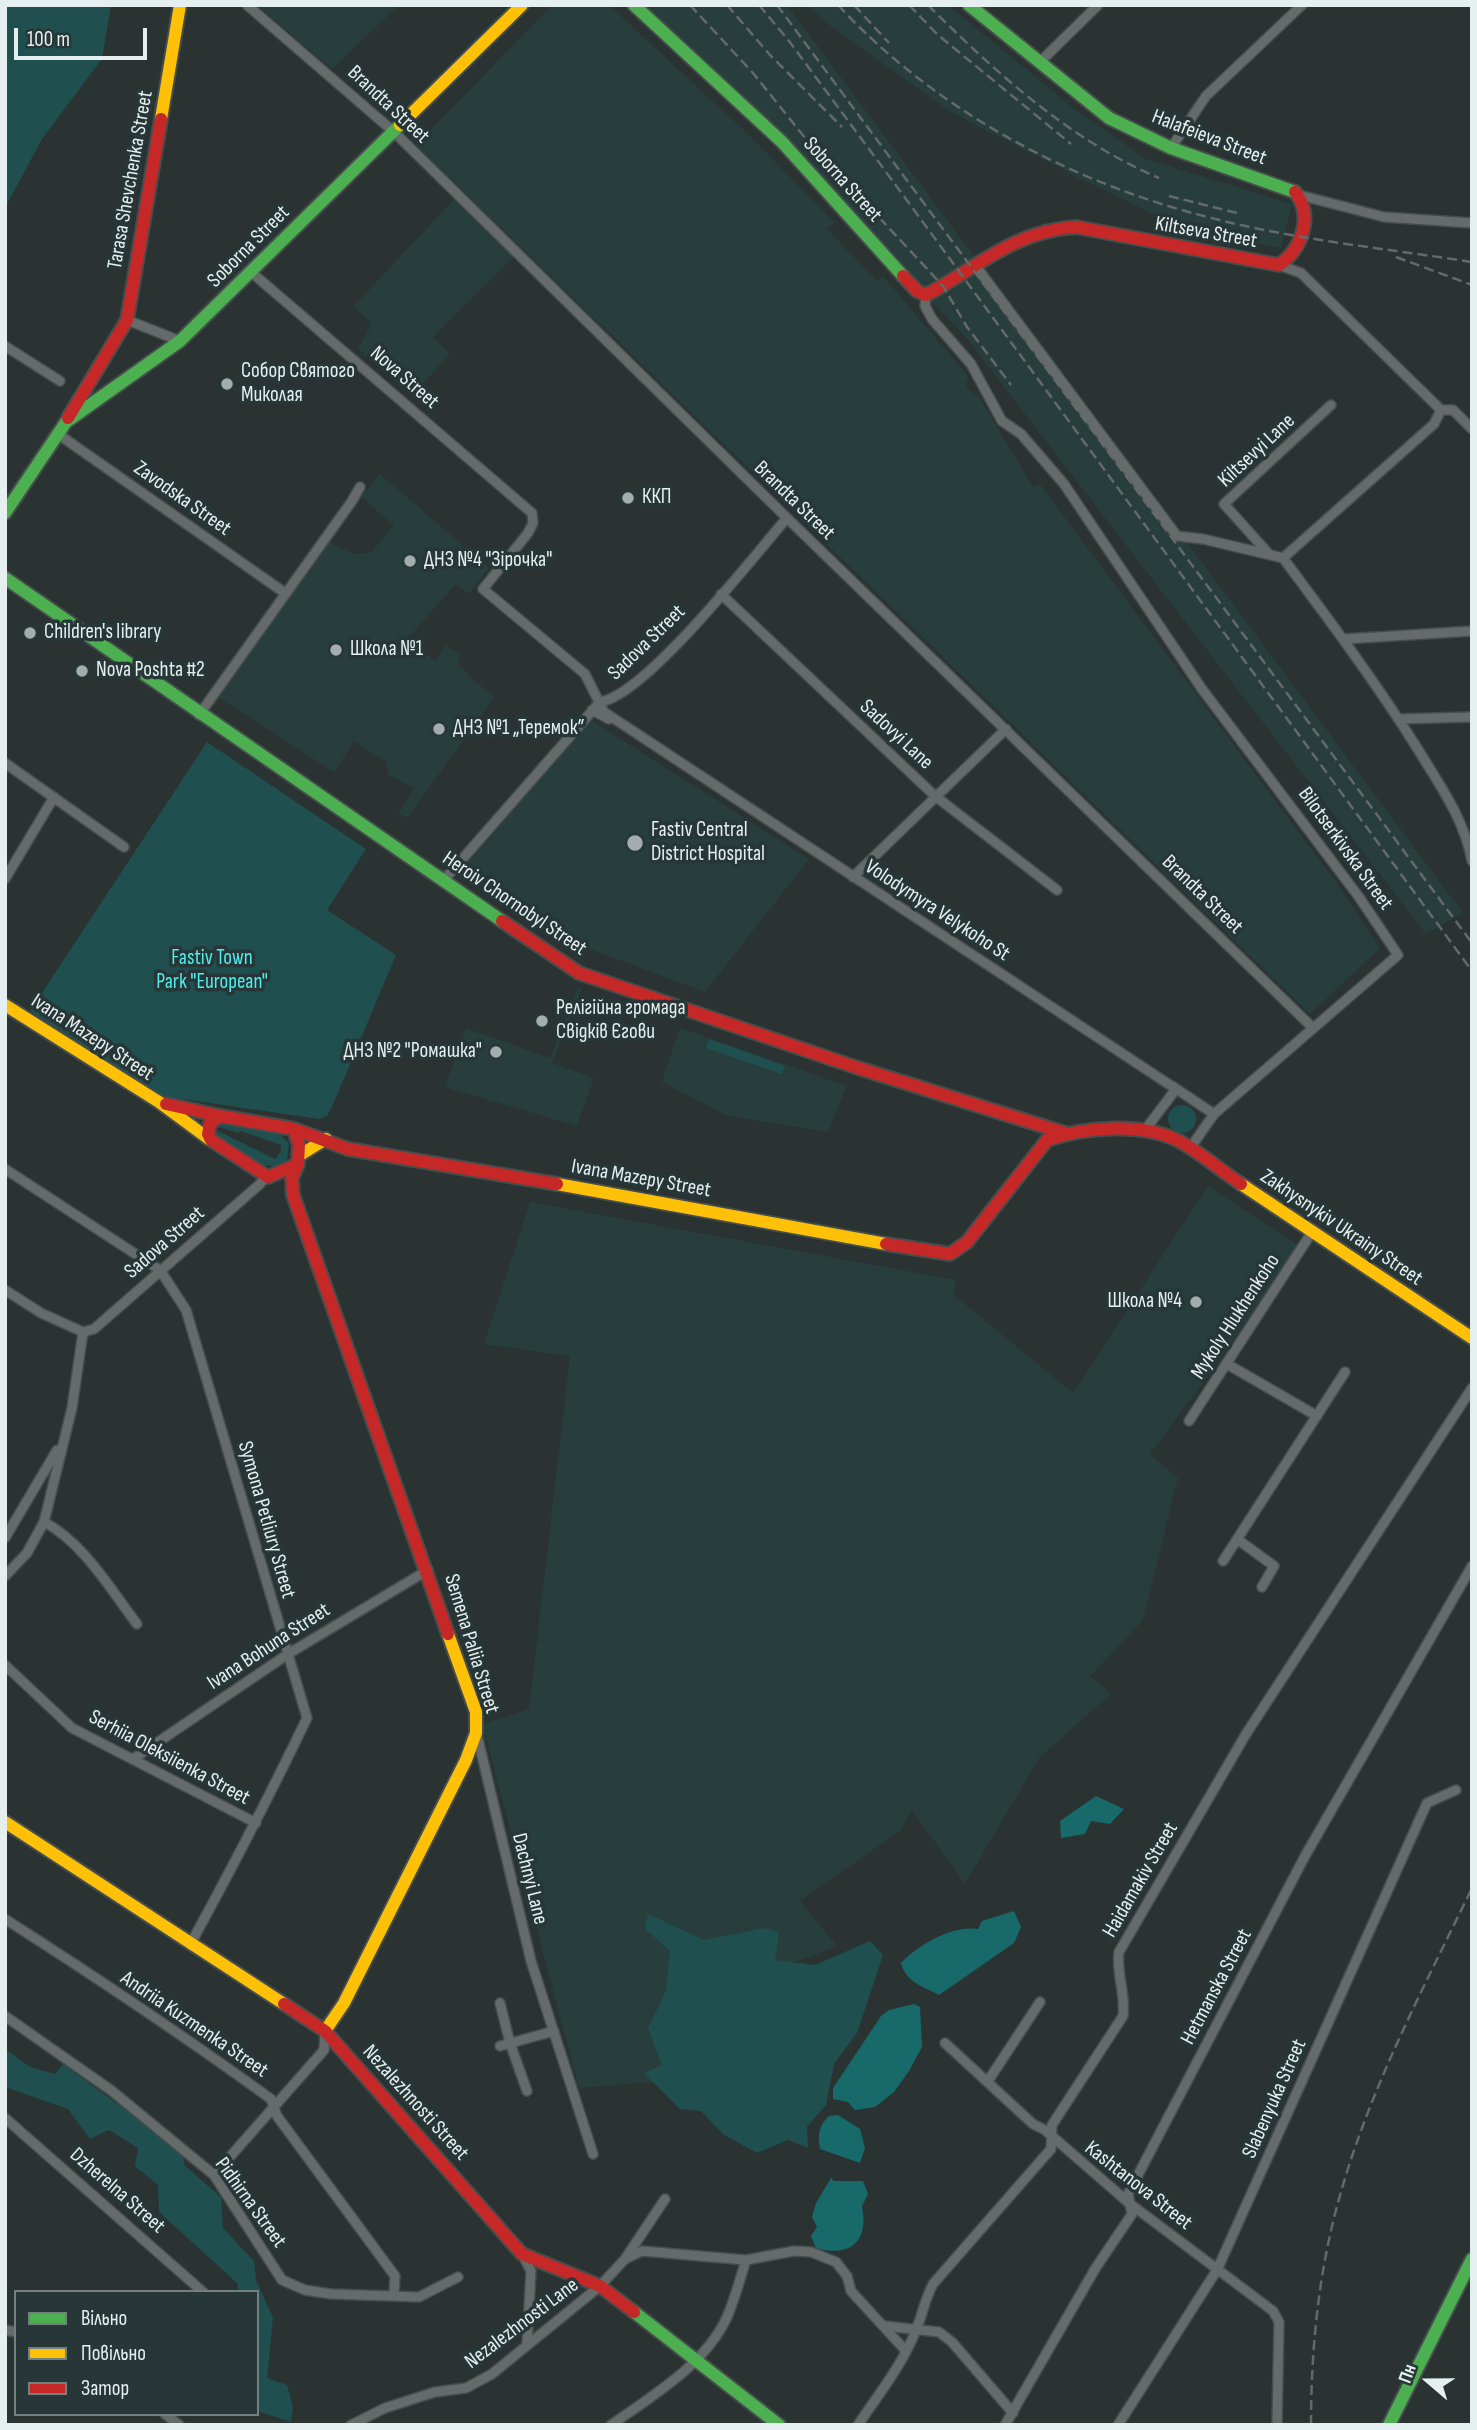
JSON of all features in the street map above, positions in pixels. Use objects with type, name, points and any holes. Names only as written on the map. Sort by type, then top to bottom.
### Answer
[{"type":"main road","name":"Tarasa Shevchenka Street","points":[[127,320],[180,5]]},
{"type":"main road","name":"Soborna Street","points":[[5,513],[66,422],[180,341],[522,5]]},
{"type":"main road","name":"Soborna Street","points":[[634,5],[782,142],[917,291],[926,295]]},
{"type":"main road","name":"Halafeieva Street","points":[[969,5],[1109,118],[1171,148],[1294,190],[1300,195]]},
{"type":"main road","points":[[1279,265],[1293,254],[1301,234],[1304,210],[1300,195]]},
{"type":"main road","name":"Kiltseva Street","points":[[926,295],[950,283],[1017,237],[1060,226],[1279,265]]},
{"type":"main road","points":[[66,422],[127,320]]},
{"type":"main road","name":"Heroiv Chornobyl Street","points":[[5,578],[199,715],[579,973],[871,1072],[1065,1133]]},
{"type":"main road","name":"Ivana Mazepy Street","points":[[5,1005],[159,1102],[209,1139],[267,1176]]},
{"type":"main road","name":"Ivana Mazepy Street","points":[[159,1102],[294,1129],[348,1149],[708,1209],[939,1254],[950,1254],[972,1237],[1043,1144],[1065,1133]]},
{"type":"main road","points":[[209,1139],[210,1123],[220,1116]]},
{"type":"main road","points":[[294,1129],[299,1160]]},
{"type":"main road","points":[[1065,1133],[1145,1130],[1160,1132],[1191,1147]]},
{"type":"main road","points":[[293,1195],[267,1176],[299,1160],[326,1139]]},
{"type":"main road","name":"Zakhysnykiv Ukrainy Street","points":[[1191,1147],[1312,1232],[1472,1338]]},
{"type":"main road","name":"Semena Paliia Street","points":[[299,1160],[292,1178],[293,1195],[428,1570],[476,1712],[476,1733],[466,1760],[350,1991],[325,2031]]},
{"type":"main road","name":"Nezalezhnosti Street","points":[[6,1824],[325,2031],[522,2254],[600,2286],[779,2425]]},
{"type":"main road","points":[[1389,2425],[1472,2259]]},
{"type":"street","name":"Brandta Street","points":[[247,5],[394,132],[787,519],[1313,1028]]},
{"type":"street","points":[[1039,63],[1098,5]]},
{"type":"street","points":[[1171,148],[1206,96],[1302,5]]},
{"type":"street","name":"Halafeieva Street","points":[[1300,195],[1384,217],[1472,223]]},
{"type":"street","points":[[975,265],[1177,536],[1283,558],[1345,639],[1399,719],[1458,814],[1472,861]]},
{"type":"street","name":"Kiltseva Street","points":[[1279,265],[1301,273],[1441,410],[1453,410],[1472,429]]},
{"type":"street","name":"Nova Street","points":[[251,272],[531,513]]},
{"type":"street","name":"Bilotserkivska Street","points":[[926,295],[925,306],[932,319],[971,364],[1002,421],[1021,434],[1064,484],[1202,689],[1359,897],[1398,955],[1214,1114],[1191,1147]]},
{"type":"street","points":[[127,320],[180,341]]},
{"type":"street","points":[[5,346],[60,381]]},
{"type":"street","name":"Kiltsevyi Lane","points":[[1269,554],[1224,505],[1331,405]]},
{"type":"street","points":[[1283,558],[1434,424],[1441,410]]},
{"type":"street","name":"Zavodska Street","points":[[58,434],[285,593]]},
{"type":"street","points":[[199,715],[352,502],[360,486]]},
{"type":"street","name":"Volodymyra Velykoho St","points":[[531,513],[533,523],[528,533],[483,589],[585,674],[604,712],[1214,1114]]},
{"type":"street","name":"Sadova Street","points":[[444,880],[592,710],[600,702],[611,700],[650,670],[787,519]]},
{"type":"street","name":"Sadovyi Lane","points":[[721,594],[935,796],[1057,890]]},
{"type":"street","points":[[1345,639],[1472,631]]},
{"type":"street","name":"Volodymyra Velykoho St","points":[[592,710],[641,737]]},
{"type":"street","points":[[1399,719],[1472,717]]},
{"type":"street","points":[[853,877],[1006,729]]},
{"type":"street","points":[[5,763],[124,847]]},
{"type":"street","points":[[5,879],[54,797]]},
{"type":"street","points":[[1145,1130],[1176,1089]]},
{"type":"street","name":"Symona Petliury Street","points":[[5,1168],[160,1270],[186,1310],[307,1718],[256,1823],[190,1945]]},
{"type":"street","name":"Sadova Street","points":[[83,1332],[94,1329],[267,1176]]},
{"type":"street","name":"Mykoly Hlukhenkoho","points":[[1189,1421],[1312,1232]]},
{"type":"street","points":[[5,1290],[41,1313],[83,1332],[72,1408],[44,1522],[27,1553],[5,1576]]},
{"type":"street","points":[[1227,1364],[1317,1416]]},
{"type":"street","points":[[1223,1561],[1345,1372]]},
{"type":"street","name":"Haidamakiv Street","points":[[858,2425],[906,2351],[933,2284],[1045,2157],[1053,2143],[1052,2125],[1123,2016],[1126,1996],[1117,1971],[1119,1952],[1246,1734],[1472,1388]]},
{"type":"street","points":[[5,1538],[62,1442]]},
{"type":"street","points":[[44,1522],[58,1529],[90,1563],[137,1624]]},
{"type":"street","points":[[1237,1539],[1274,1566],[1262,1587]]},
{"type":"street","name":"Hetmanska Street","points":[[1005,2425],[1095,2269],[1132,2214],[1128,2194],[1305,1856],[1472,1566]]},
{"type":"street","name":"Ivana Bohuna Street","points":[[133,1759],[288,1654],[428,1570]]},
{"type":"street","name":"Serhiia Oleksiienka Street","points":[[5,1665],[72,1728],[256,1823]]},
{"type":"street","name":"Dachnyi Lane","points":[[476,1733],[523,1927],[593,2154]]},
{"type":"street","name":"Slabenyuka Street","points":[[1118,2425],[1217,2270],[1427,1803],[1456,1790]]},
{"type":"street","name":"Andriia Kuzmenka Street","points":[[5,1919],[121,1997],[148,2010],[271,2099],[277,2116],[396,2276],[394,2295]]},
{"type":"street","points":[[988,2081],[1040,2002]]},
{"type":"street","points":[[500,2003],[505,2045],[527,2091]]},
{"type":"street","name":"Pidhirna Street","points":[[5,2016],[112,2091],[214,2175],[282,2280],[305,2290],[331,2294],[419,2297],[458,2277]]},
{"type":"street","name":"Semena Paliia Street","points":[[214,2175],[324,2050],[325,2031]]},
{"type":"street","points":[[505,2045],[554,2031]]},
{"type":"street","name":"Kashtanova Street","points":[[944,2043],[1033,2124],[1051,2136],[1129,2203],[1273,2311],[1279,2322],[1277,2425]]},
{"type":"street","name":"Dzherelna Street","points":[[5,2118],[202,2290]]},
{"type":"street","name":"Nezalezhnosti Lane","points":[[351,2425],[385,2408],[480,2382],[600,2286],[625,2259],[665,2199]]},
{"type":"street","points":[[625,2259],[642,2251],[746,2260],[794,2251],[811,2252],[836,2262],[847,2276],[851,2291],[906,2351]]},
{"type":"street","points":[[522,2254],[531,2271],[527,2343]]},
{"type":"street","points":[[611,2425],[696,2358],[726,2318],[746,2260]]},
{"type":"street","points":[[885,2326],[939,2332],[952,2342],[1013,2413]]},
{"type":"shaded area","points":[[257,5],[399,5],[332,69]]},
{"type":"shaded area","points":[[552,5],[609,5],[749,135],[834,222],[827,229],[877,281],[883,276],[968,376],[966,388],[979,397],[1033,487],[1040,484],[1341,889],[1380,948],[1310,1014],[416,145]]},
{"type":"shaded area","points":[[645,5],[787,5],[1463,913],[1426,934],[964,335]]},
{"type":"shaded area","points":[[807,5],[948,5],[1077,111],[1146,159],[1292,204],[1281,248],[1180,227],[1081,179],[949,111],[833,28]]},
{"type":"shaded area","points":[[455,198],[514,257],[433,337],[450,354],[412,396],[358,348],[370,328],[370,322],[354,306]]},
{"type":"shaded area","name":"Школа №1","points":[[380,474],[489,568],[469,594],[456,584],[408,638],[435,661],[446,645],[460,654],[458,662],[472,679],[495,697],[407,818],[398,813],[414,789],[388,774],[387,762],[354,741],[334,772],[218,697],[327,542],[354,554],[371,553],[394,525],[361,497]]},
{"type":"shaded area","name":"Fastiv Central District Hospital","points":[[589,719],[809,859],[705,992],[587,948],[465,867]]},
{"type":"shaded area","name":"ДНЗ №2 \"Ромашка\"","points":[[578,987],[582,989],[552,1063],[594,1078],[577,1126],[445,1087],[466,1028],[550,1058]]},
{"type":"shaded area","points":[[680,1028],[847,1086],[828,1132],[728,1116],[662,1082]]},
{"type":"shaded area","points":[[1208,1186],[1298,1245],[1220,1359],[1150,1454],[1178,1478],[1143,1620],[1090,1676],[1111,1694],[1039,1758],[965,1884],[912,1810],[900,1831],[800,1901],[837,1946],[778,1969],[666,2081],[579,2088],[482,1724],[529,1709],[570,1356],[484,1344],[530,1202],[956,1280],[954,1295],[1073,1393]]},
{"type":"shaded area","points":[[1096,1796],[1124,1809],[1110,1824],[1091,1821],[1085,1834],[1061,1838],[1060,1821]]},
{"type":"shaded area","points":[[1014,1911],[1021,1927],[1014,1943],[939,1995],[916,1983],[903,1969],[901,1963],[936,1938],[957,1930],[978,1929],[982,1921]]},
{"type":"shaded area","points":[[914,2004],[920,2007],[922,2047],[894,2092],[875,2107],[855,2110],[848,2102],[833,2099],[833,2088],[881,2016],[889,2010]]},
{"type":"shaded area","points":[[838,2115],[860,2129],[865,2148],[860,2163],[820,2149],[821,2127],[829,2116]]},
{"type":"shaded area","points":[[831,2178],[834,2181],[863,2181],[868,2194],[862,2206],[863,2229],[860,2237],[855,2244],[839,2251],[816,2248],[811,2236],[817,2227],[812,2217],[816,2203]]},
{"type":"green space","points":[[5,5],[111,5],[102,59],[42,139],[5,208]]},
{"type":"green space","name":"Fastiv Town Park \"European\"","points":[[207,742],[366,849],[327,910],[396,955],[332,1107],[327,1116],[319,1119],[161,1096],[30,1011]]},
{"type":"green space","points":[[709,1039],[785,1066],[782,1074],[706,1048]]},
{"type":"green space","points":[[1182,1105],[1192,1109],[1196,1119],[1192,1129],[1182,1133],[1172,1129],[1168,1119],[1172,1109]]},
{"type":"green space","points":[[220,1121],[278,1132],[289,1144],[287,1160],[275,1167],[255,1163],[215,1135],[212,1128],[275,1159],[281,1151],[281,1145],[241,1131],[238,1133],[213,1125]]},
{"type":"green space","points":[[648,1914],[704,1940],[765,1928],[779,1932],[775,1960],[815,1965],[870,1941],[883,1955],[857,2033],[834,2064],[826,2105],[807,2127],[808,2148],[788,2140],[757,2153],[724,2135],[701,2111],[680,2109],[644,2073],[662,2065],[648,2028],[666,1991],[670,1951],[645,1929]]},
{"type":"green space","points":[[5,2049],[30,2067],[55,2074],[63,2064],[183,2152],[184,2165],[221,2197],[223,2228],[254,2261],[256,2280],[273,2318],[267,2378],[287,2385],[293,2407],[291,2422],[259,2412],[259,2290],[239,2290],[237,2283],[159,2212],[158,2185],[135,2166],[138,2148],[109,2130],[90,2139],[68,2109],[5,2087]]},
{"type":"railway","points":[[690,5],[753,73],[806,139],[943,286],[967,327],[1011,385]]},
{"type":"railway","points":[[727,5],[770,55],[842,127]]},
{"type":"railway","points":[[759,5],[789,41],[903,195],[1472,971]]},
{"type":"railway","points":[[777,5],[1472,943]]},
{"type":"railway","points":[[838,5],[875,42],[959,107],[1004,136],[1100,182],[1150,200],[1233,223],[1301,237],[1472,262]]},
{"type":"railway","points":[[854,5],[889,43]]},
{"type":"railway","points":[[909,5],[938,35],[1071,144]]},
{"type":"railway","points":[[928,5],[1007,79],[1065,125],[1095,145],[1159,178]]},
{"type":"railway","points":[[1169,196],[1237,213]]},
{"type":"railway","points":[[1396,257],[1472,285]]},
{"type":"railway","points":[[1311,2425],[1318,2307],[1327,2249],[1341,2192],[1383,2075],[1472,1888]]},
{"type":"traffic: fast","points":[[634,5],[782,142],[903,276]]},
{"type":"traffic: fast","points":[[969,5],[1109,118],[1171,148],[1295,192]]},
{"type":"traffic: fast","points":[[5,513],[66,422],[180,341],[400,125]]},
{"type":"traffic: fast","points":[[5,578],[502,921]]},
{"type":"traffic: fast","points":[[1389,2425],[1472,2259]]},
{"type":"traffic: fast","points":[[634,2312],[779,2425]]},
{"type":"traffic: slow","points":[[161,119],[180,5]]},
{"type":"traffic: slow","points":[[400,125],[522,5]]},
{"type":"traffic: slow","points":[[5,1005],[159,1102],[209,1139]]},
{"type":"traffic: slow","points":[[300,1155],[326,1139]]},
{"type":"traffic: slow","points":[[557,1184],[886,1244]]},
{"type":"traffic: slow","points":[[1241,1184],[1472,1338]]},
{"type":"traffic: slow","points":[[325,2031],[344,2003],[466,1760],[476,1733],[476,1712],[448,1634]]},
{"type":"traffic: slow","points":[[5,1822],[284,2004]]},
{"type":"traffic: jam","points":[[68,418],[127,320],[161,119]]},
{"type":"traffic: jam","points":[[903,276],[917,291],[926,295],[1015,243],[1034,235],[1076,227],[1279,265],[1294,250],[1303,232],[1304,211],[1295,192]]},
{"type":"traffic: jam","points":[[502,921],[579,973],[858,1068],[1065,1133]]},
{"type":"traffic: jam","points":[[166,1104],[220,1116]]},
{"type":"traffic: jam","points":[[294,1129],[299,1145],[298,1164],[268,1177],[211,1140],[208,1134],[210,1123],[220,1116],[294,1129],[348,1149],[557,1184]]},
{"type":"traffic: jam","points":[[886,1244],[950,1254],[967,1242],[1047,1140],[1078,1132],[1113,1128],[1164,1135],[1187,1146],[1241,1184]]},
{"type":"traffic: jam","points":[[298,1164],[292,1178],[293,1195],[448,1634]]},
{"type":"traffic: jam","points":[[284,2004],[325,2031],[522,2254],[600,2286],[634,2312]]},
{"type":"place","name":"Собор Святого Миколая","points":[[227,384]]},
{"type":"place","name":"ККП","points":[[628,498]]},
{"type":"place","name":"ДНЗ №4 \"Зірочка\"","points":[[410,561]]},
{"type":"place","name":"Children's library","points":[[30,633]]},
{"type":"place","name":"Школа №1","points":[[336,650]]},
{"type":"place","name":"Nova Poshta #2","points":[[82,671]]},
{"type":"place","name":"ДНЗ №1 „Теремок”","points":[[439,729]]},
{"type":"place","name":"Fastiv Central District Hospital","points":[[635,843]]},
{"type":"place","name":"Релігійна громада Свідків Єгови","points":[[542,1021]]},
{"type":"place","name":"ДНЗ №2 \"Ромашка\"","points":[[496,1052]]},
{"type":"place","name":"Школа №4","points":[[1196,1302]]}]
